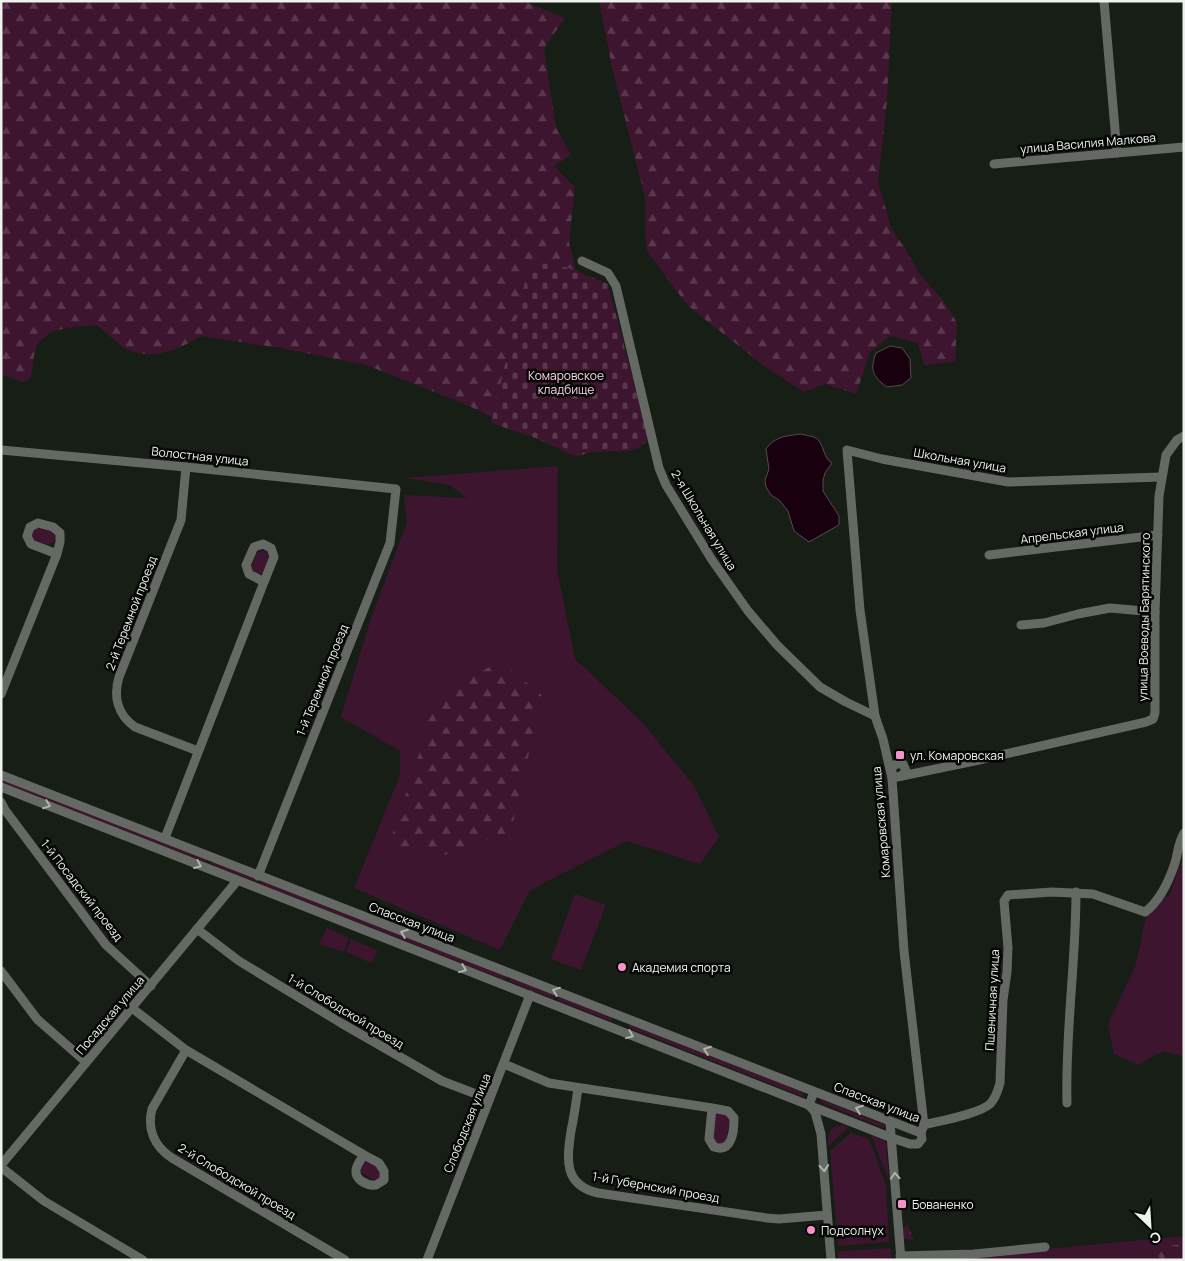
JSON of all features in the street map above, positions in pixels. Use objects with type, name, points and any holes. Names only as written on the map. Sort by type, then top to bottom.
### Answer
[{"type":"street","points":[[1104,1],[1117,153]]},
{"type":"street","name":"улица Василия Малкова","points":[[994,164],[1184,147]]},
{"type":"street","name":"2-я Школьная улица","points":[[582,261],[608,274],[616,286],[659,468],[666,485],[712,560],[748,611],[777,645],[814,681],[846,702],[875,716]]},
{"type":"street","name":"улица Воеводы Барятинского","points":[[895,776],[1050,745],[1146,722],[1153,718],[1155,712],[1155,612],[1161,477],[1166,455],[1177,440],[1184,436]]},
{"type":"street","name":"Волостная улица","points":[[1,450],[396,489]]},
{"type":"street","name":"Комаровская улица","points":[[847,450],[860,610],[875,716],[895,776],[904,951],[922,1129]]},
{"type":"street","name":"Школьная улица","points":[[847,450],[882,459],[1008,482],[1161,477]]},
{"type":"street","name":"2-й Теремной проезд","points":[[186,467],[181,520],[119,677],[116,698],[124,717],[135,726],[198,750]]},
{"type":"street","name":"1-й Теремной проезд","points":[[258,876],[390,543],[396,489]]},
{"type":"street","name":"Апрельская улица","points":[[989,555],[1158,535]]},
{"type":"street","points":[[1,694],[4,676],[56,554]]},
{"type":"street","points":[[165,838],[264,582]]},
{"type":"street","points":[[1021,625],[1044,623],[1110,608],[1155,612]]},
{"type":"street","name":"Спасская улица","points":[[1,774],[890,1122],[922,1129],[922,1139],[918,1144],[910,1144],[892,1138],[1,787]]},
{"type":"street","name":"1-й Посадский проезд","points":[[1,802],[5,810],[106,945],[151,986]]},
{"type":"street","name":"Пшеничная улица","points":[[922,1129],[974,1112],[990,1104],[997,1094],[1000,1083],[1003,1000],[1008,948],[1004,901],[1008,895],[1076,892],[1094,894],[1145,912],[1155,904],[1175,862],[1178,842],[1184,833]]},
{"type":"street","name":"Посадская улица","points":[[1,1166],[237,881]]},
{"type":"street","points":[[1067,1103],[1066,1070],[1074,964],[1076,892]]},
{"type":"street","name":"1-й Слободской проезд","points":[[197,929],[239,961],[340,1023],[442,1081],[489,1099]]},
{"type":"street","points":[[1,971],[36,1019],[86,1062]]},
{"type":"street","name":"Слободская улица","points":[[427,1260],[530,995]]},
{"type":"street","points":[[132,1008],[186,1050],[364,1155]]},
{"type":"street","points":[[614,1028],[620,1016]]},
{"type":"street","name":"2-й Слободской проезд","points":[[186,1050],[152,1109],[150,1123],[156,1143],[180,1163],[345,1260]]},
{"type":"street","points":[[504,1064],[549,1083],[712,1108],[728,1111],[734,1118],[732,1138],[727,1146],[723,1148],[714,1147],[708,1139],[712,1108]]},
{"type":"street","name":"1-й Губернский проезд","points":[[578,1088],[568,1159],[571,1173],[579,1184],[585,1188],[598,1193],[767,1218],[779,1219],[828,1214]]},
{"type":"street","name":"Спасская улица","points":[[808,1105],[814,1092]]},
{"type":"street","points":[[808,1105],[815,1112],[821,1134],[831,1260]]},
{"type":"street","points":[[890,1122],[901,1258],[974,1254],[1045,1247]]},
{"type":"street","points":[[1,1166],[44,1202],[143,1260]]},
{"type":"green space","points":[[1,1],[523,1],[565,18],[544,48],[556,128],[571,155],[554,166],[575,187],[569,242],[575,268],[597,288],[643,440],[640,448],[620,451],[594,451],[576,457],[465,404],[366,365],[281,348],[201,336],[170,351],[149,354],[138,353],[128,349],[115,341],[97,325],[65,328],[43,338],[38,344],[30,379],[23,382],[6,376],[1,377]]},
{"type":"green space","points":[[599,1],[892,1],[887,101],[878,181],[891,228],[920,275],[943,300],[957,323],[955,362],[924,365],[918,343],[890,336],[870,352],[856,394],[825,384],[804,392],[767,368],[688,306],[646,250],[645,197],[612,67]]},
{"type":"green space","name":"Комаровское кладбище","points":[[530,261],[569,268],[608,284],[649,441],[629,451],[577,452],[491,423]]},
{"type":"green space","points":[[558,466],[557,569],[575,659],[643,723],[694,786],[719,837],[700,864],[627,841],[530,890],[500,950],[354,888],[400,775],[400,751],[341,717],[370,621],[407,522],[404,495],[467,498],[449,485],[406,478]]},
{"type":"green space","points":[[39,526],[52,531],[56,537],[54,542],[47,545],[33,539],[32,532]]},
{"type":"green space","points":[[265,551],[270,558],[264,572],[258,575],[252,570],[251,566],[257,553]]},
{"type":"green space","points":[[500,661],[542,695],[511,832],[444,855],[389,845],[425,736],[430,700]]},
{"type":"green space","points":[[1,779],[208,858],[206,862],[1,784]]},
{"type":"green space","points":[[1184,856],[1184,1057],[1163,1051],[1138,1065],[1114,1054],[1108,1024],[1135,967],[1149,904],[1169,896]]},
{"type":"green space","points":[[213,860],[257,878],[256,882],[211,864]]},
{"type":"green space","points":[[262,880],[507,976],[505,980],[260,884]]},
{"type":"green space","points":[[575,894],[606,905],[581,970],[551,959]]},
{"type":"green space","points":[[327,928],[349,938],[344,952],[319,944]]},
{"type":"green space","points":[[351,939],[378,951],[371,963],[346,952]]},
{"type":"green space","points":[[511,977],[555,994],[554,999],[509,981]]},
{"type":"green space","points":[[559,996],[612,1017],[612,1020],[610,1021],[557,1000]]},
{"type":"green space","points":[[631,1024],[803,1092],[803,1095],[801,1096],[629,1028]]},
{"type":"green space","points":[[822,1100],[886,1126],[883,1128],[822,1103],[820,1101]]},
{"type":"green space","points":[[721,1111],[730,1117],[726,1143],[718,1146],[712,1138],[714,1116]]},
{"type":"green space","points":[[844,1125],[849,1127],[828,1146],[830,1131],[835,1127]]},
{"type":"green space","points":[[851,1133],[869,1139],[886,1185],[889,1242],[838,1246],[830,1151]]},
{"type":"green space","points":[[871,1135],[884,1140],[886,1143],[889,1181]]},
{"type":"green space","points":[[369,1161],[380,1167],[382,1178],[374,1181],[361,1172],[361,1165]]},
{"type":"green space","points":[[907,1224],[914,1240],[903,1239],[903,1229]]},
{"type":"green space","points":[[1184,1236],[1184,1260],[962,1260],[962,1257]]},
{"type":"green space","points":[[1184,1243],[1184,1260],[1162,1260],[1151,1250]]},
{"type":"green space","points":[[891,1248],[891,1260],[838,1260],[838,1251]]},
{"type":"shaded area","points":[[890,346],[902,348],[910,359],[911,378],[902,385],[887,387],[875,376],[873,364],[876,353]]},
{"type":"shaded area","points":[[801,434],[818,439],[827,458],[832,463],[825,473],[823,491],[839,516],[839,525],[809,542],[794,531],[788,511],[779,500],[771,495],[766,487],[765,480],[769,469],[766,449],[777,439]]},
{"type":"place","name":"ул. Комаровская","points":[[900,755]]},
{"type":"place","name":"Академия спорта","points":[[622,967]]},
{"type":"place","name":"Бованенко","points":[[902,1204]]},
{"type":"place","name":"Подсолнух","points":[[811,1230]]}]
